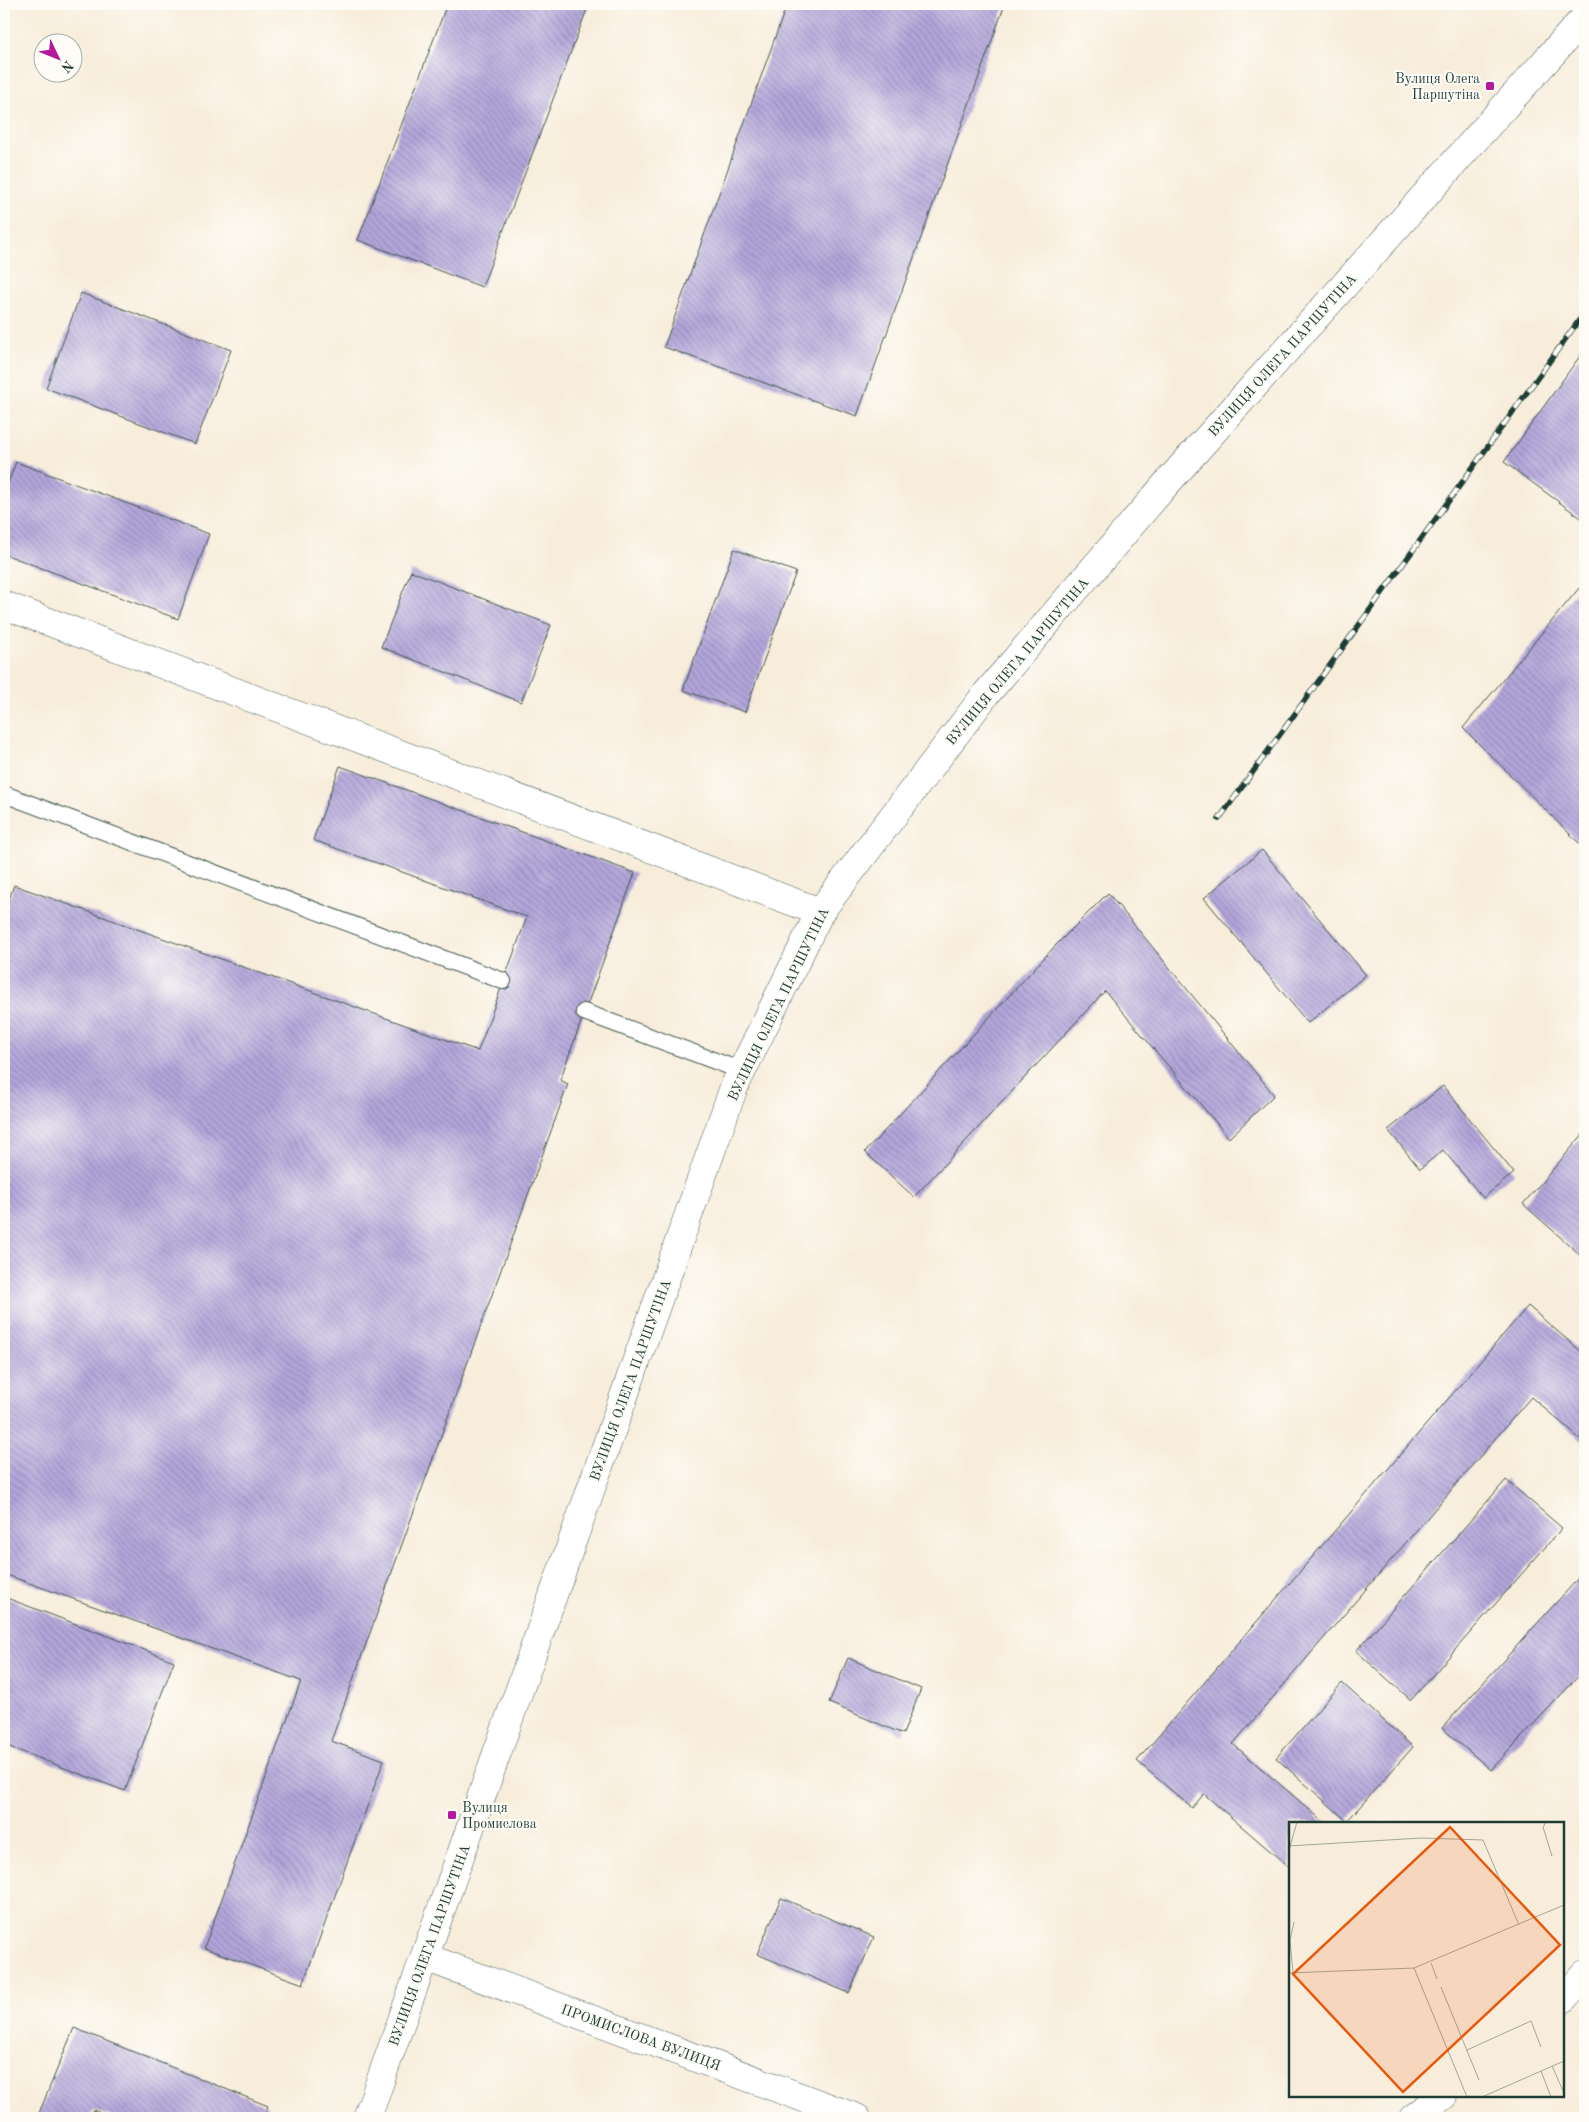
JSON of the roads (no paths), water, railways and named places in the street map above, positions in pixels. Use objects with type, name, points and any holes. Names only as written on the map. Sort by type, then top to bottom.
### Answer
[{"type":"street","name":"ВУЛИЦЯ ОЛЕГА ПАРШУТІНА","points":[[367,2118],[728,1106],[742,1071],[820,912],[986,694],[1167,483],[1585,17]]},
{"type":"street","points":[[4,605],[820,912]]},
{"type":"street","name":"ПРОМИСЛОВА ВУЛИЦЯ","points":[[425,1957],[857,2118]]},
{"type":"street","points":[[1564,1998],[1585,1974]]},
{"type":"street","points":[[1414,2118],[1442,2097]]},
{"type":"lane","points":[[4,794],[503,981]]},
{"type":"lane","points":[[584,1012],[742,1071]]},
{"type":"railway","points":[[1219,819],[1585,312]]},
{"type":"place","name":"Вулиця Олега Паршутіна","points":[[1490,86]]},
{"type":"place","name":"Вулиця Промислова","points":[[452,1815]]}]
